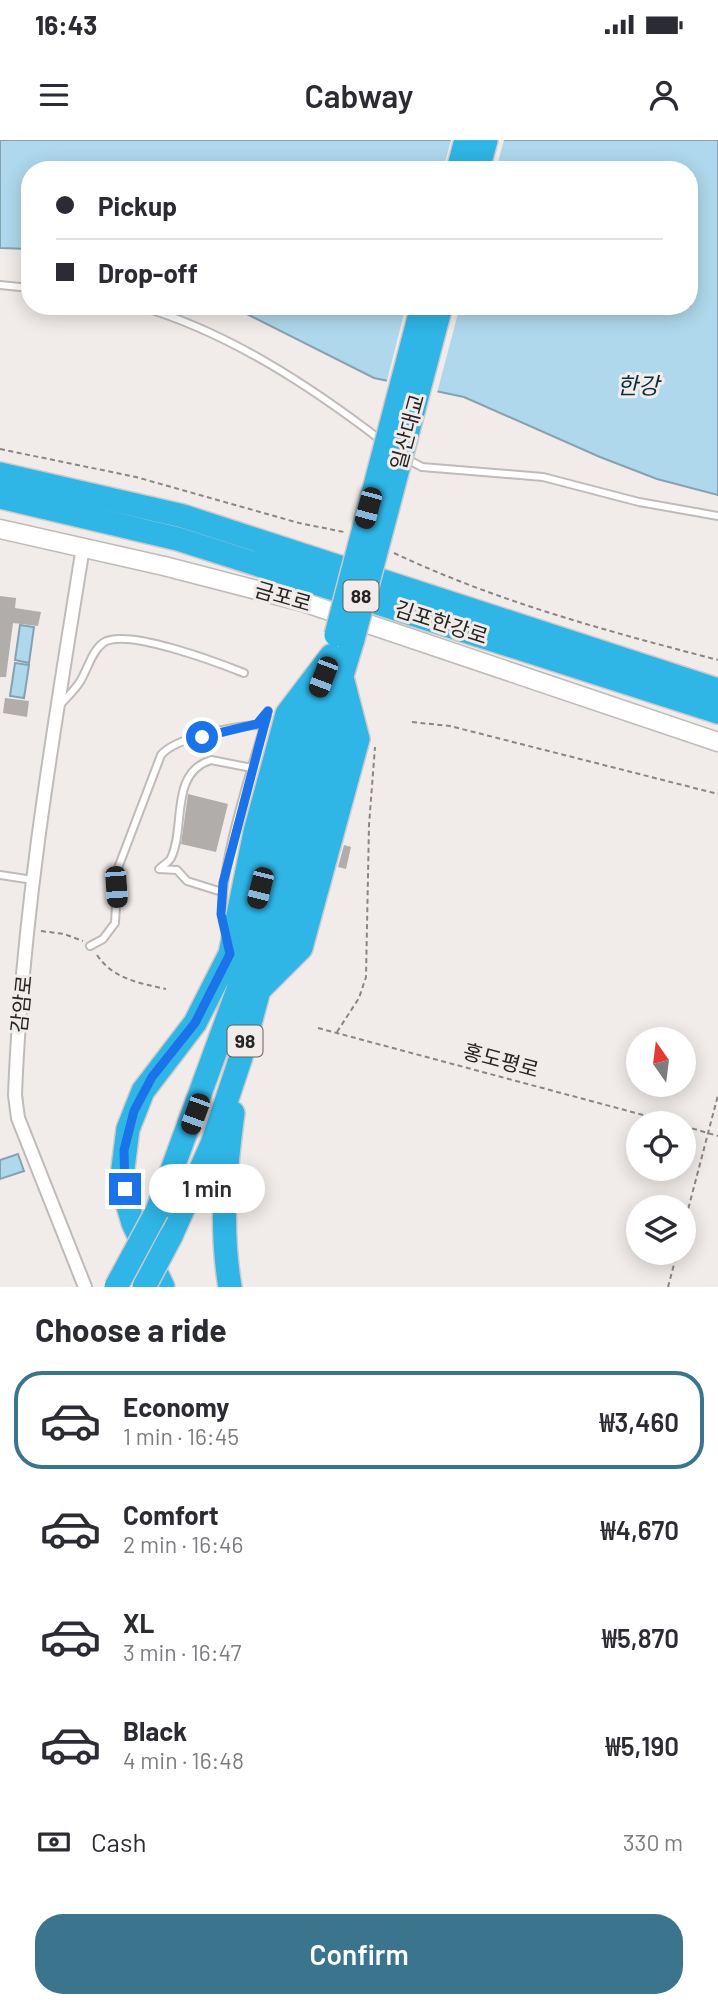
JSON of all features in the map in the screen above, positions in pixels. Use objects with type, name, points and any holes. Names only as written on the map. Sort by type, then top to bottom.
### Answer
[{"type":"highway","points":[[460,161],[466,140]]},
{"type":"highway","points":[[480,161],[486,140]]},
{"type":"highway","name":"일산대교","points":[[340,643],[420,315]]},
{"type":"highway","name":"일산대교","points":[[340,643],[438,315]]},
{"type":"highway","name":"김포한강로","points":[[0,474],[183,516],[718,690]]},
{"type":"highway","name":"김포한강로","points":[[0,496],[178,539],[718,712]]},
{"type":"highway","points":[[340,643],[277,714],[245,829],[225,926],[230,954],[257,985],[301,948],[358,738],[342,677]]},
{"type":"highway","points":[[163,1287],[133,1223],[128,1206],[124,1168],[128,1129],[143,1091],[195,1023],[230,954],[255,832],[287,714],[340,643]]},
{"type":"highway","name":"98","points":[[144,1287],[171,1236],[212,1144],[241,1057],[261,963],[293,839],[322,733],[342,677],[340,643]]},
{"type":"highway","name":"98","points":[[116,1287],[157,1211],[257,985],[251,959],[340,643]]},
{"type":"highway","points":[[230,1287],[224,1252],[224,1173],[241,1057]]},
{"type":"main road","name":"금포로","points":[[0,529],[303,602],[718,742]]},
{"type":"street","name":"감암로","points":[[83,547],[57,709],[9,1108],[85,1287]]},
{"type":"lane","points":[[0,285],[21,287]]},
{"type":"lane","points":[[164,315],[208,331],[315,391],[422,467],[542,477],[628,499],[718,516]]},
{"type":"lane","points":[[57,709],[80,682],[100,645],[109,639],[124,638],[209,658],[244,673]]},
{"type":"lane","points":[[90,946],[103,939],[115,923],[118,868],[161,755],[167,747],[235,727],[257,724],[268,711],[222,892],[221,914],[225,926]]},
{"type":"lane","points":[[222,892],[187,881],[177,870],[159,869],[172,858],[185,787],[192,772],[212,760],[252,768]]},
{"type":"lane","points":[[0,875],[35,880]]},
{"type":"path","points":[[412,722],[450,726],[718,794]]},
{"type":"path","points":[[337,1032],[359,998],[366,977],[365,915],[376,756],[374,743]]},
{"type":"path","points":[[29,929],[64,934],[90,946],[112,972],[138,983],[166,989]]},
{"type":"path","name":"홍도평로","points":[[318,1028],[629,1111]]},
{"type":"path","points":[[692,1195],[718,1095]]},
{"type":"path","points":[[696,1130],[718,1136]]},
{"type":"path","points":[[668,1287],[674,1265]]},
{"type":"water","name":"한강","points":[[0,140],[718,140],[718,495],[657,479],[464,397],[374,378],[249,315],[698,315],[698,161],[21,161],[21,249],[0,248]]},
{"type":"water","points":[[20,625],[34,627],[29,663],[15,660]]},
{"type":"water","points":[[15,663],[29,665],[24,698],[10,696]]},
{"type":"water","points":[[18,1154],[24,1171],[0,1179],[0,1160]]},
{"type":"pier","points":[[451,140],[504,140],[498,161],[445,161]]},
{"type":"pier","points":[[404,315],[458,315],[437,393],[386,384]]},
{"type":"building","points":[[0,596],[16,598],[15,608],[41,612],[38,626],[13,623],[6,677],[0,677]]},
{"type":"building","points":[[5,698],[29,701],[27,717],[3,713]]},
{"type":"building","points":[[188,794],[228,804],[216,852],[181,844]]},
{"type":"building","points":[[344,845],[351,847],[346,869],[338,867]]},
{"type":"route","points":[[125,1189],[124,1150],[134,1111],[152,1077],[195,1023],[230,954],[221,914],[223,883],[268,711],[257,724],[235,727],[202,737]]}]
